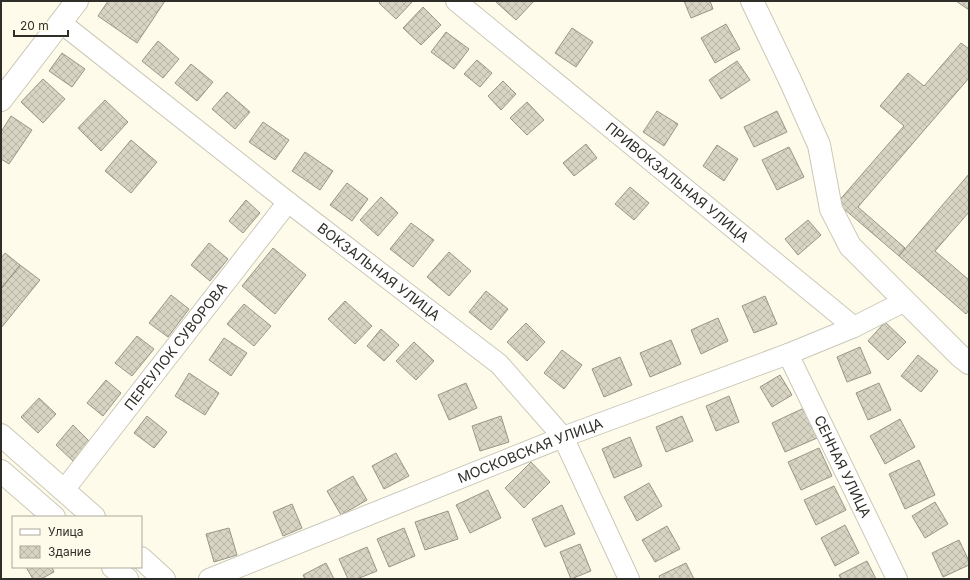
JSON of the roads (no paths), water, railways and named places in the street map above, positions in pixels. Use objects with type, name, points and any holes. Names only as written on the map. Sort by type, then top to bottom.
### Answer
[{"type":"street","points":[[1,100],[77,1]]},
{"type":"street","name":"ПРИВОКЗАЛЬНАЯ УЛИЦА","points":[[456,1],[854,327]]},
{"type":"street","points":[[752,1],[819,145],[831,209],[850,246],[960,356],[969,363]]},
{"type":"street","name":"ВОКЗАЛЬНАЯ УЛИЦА","points":[[60,22],[288,202],[499,364],[563,436],[629,579]]},
{"type":"street","name":"ПЕРЕУЛОК СУВОРОВА","points":[[64,490],[288,202]]},
{"type":"street","points":[[854,327],[905,301]]},
{"type":"street","name":"МОСКОВСКАЯ УЛИЦА","points":[[209,579],[563,436],[788,354],[854,327]]},
{"type":"street","name":"СЕННАЯ УЛИЦА","points":[[788,354],[897,579]]},
{"type":"street","points":[[1,435],[93,516]]},
{"type":"street","points":[[1,471],[53,516]]},
{"type":"street","points":[[142,559],[164,579]]},
{"type":"street","points":[[114,568],[127,579]]}]
